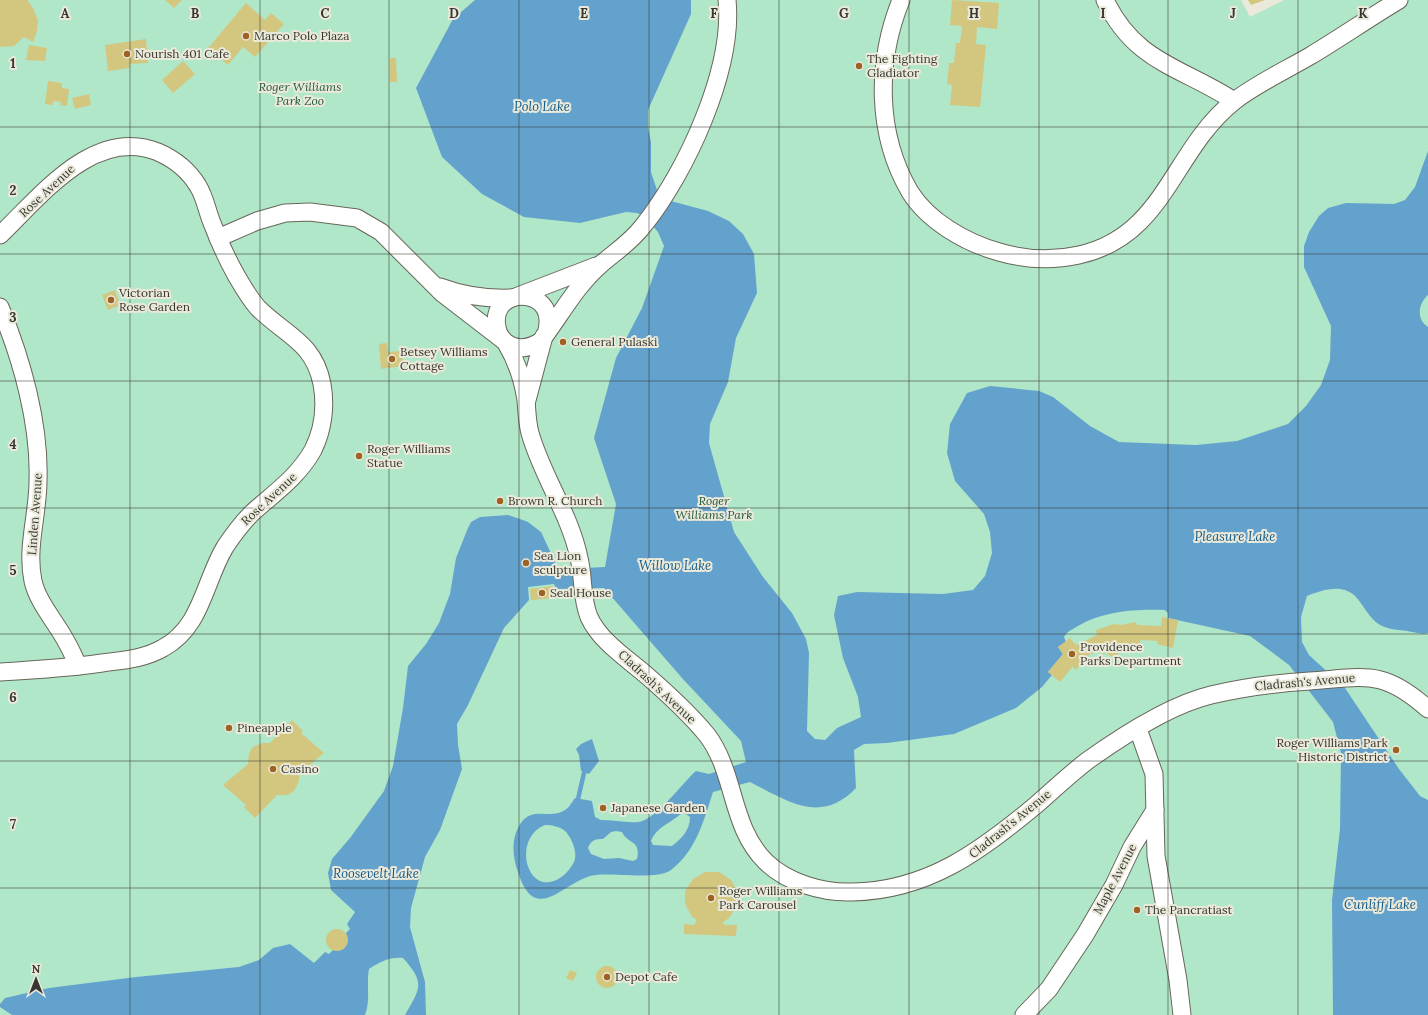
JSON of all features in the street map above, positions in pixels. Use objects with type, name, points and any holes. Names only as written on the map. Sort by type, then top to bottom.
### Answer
[{"type":"street","points":[[218,238],[257,221],[285,213],[310,212],[348,215],[377,229],[455,304],[512,346],[524,348],[536,344],[600,265],[619,250],[643,227],[670,189],[692,145],[712,94],[726,33],[727,0]]},
{"type":"street","points":[[901,0],[889,39],[883,97],[887,130],[900,171],[912,194],[929,213],[967,239],[996,251],[1025,258],[1061,258],[1092,252],[1120,239],[1146,217],[1193,147],[1219,115],[1234,101],[1399,0]]},
{"type":"street","points":[[1105,0],[1121,27],[1146,53],[1163,64],[1208,85],[1234,101]]},
{"type":"street","name":"Rose Avenue","points":[[0,235],[55,182],[75,165],[101,152],[117,148],[136,147],[162,153],[179,164],[199,187],[218,238],[232,268],[250,298],[263,312],[302,343],[315,362],[322,386],[324,401],[319,434],[312,452],[294,476],[250,514],[233,536],[216,564],[196,616],[182,635],[162,649],[144,656],[78,666],[0,672]]},
{"type":"street","points":[[505,341],[497,330],[497,314],[501,307],[515,297],[600,265]]},
{"type":"street","points":[[430,281],[450,290],[469,295],[495,298],[529,297],[544,307],[548,318],[546,333]]},
{"type":"street","name":"Linden Avenue","points":[[0,307],[22,367],[36,448],[38,490],[31,551],[33,582],[41,601],[66,642],[78,666]]},
{"type":"street","name":"Cladrash's Avenue","points":[[526,402],[546,333]]},
{"type":"street","name":"Cladrash's Avenue","points":[[505,341],[520,374],[526,402],[530,433],[572,535],[579,557],[585,606],[598,632],[664,691],[700,727],[713,744],[723,767],[740,822],[746,836],[758,854],[772,867],[794,880],[818,888],[852,892],[883,890],[927,878],[968,858],[1035,805],[1088,760],[1138,729],[1175,709],[1210,695],[1248,687],[1281,683],[1372,677],[1391,683],[1413,697],[1428,710]]},
{"type":"street","points":[[1138,729],[1154,774],[1156,856],[1178,980],[1182,1015]]},
{"type":"street","name":"Maple Avenue","points":[[1024,1015],[1053,984],[1085,935],[1114,885],[1132,846],[1156,808]]},
{"type":"green space","name":"Roger Williams Park","points":[[0,0],[1241,0],[1250,17],[1284,0],[1428,0],[1428,1015],[0,1015]]},
{"type":"water","points":[[475,0],[691,0],[691,14],[648,110],[648,128],[651,142],[651,172],[659,196],[667,200],[708,211],[729,221],[743,234],[754,254],[757,293],[736,338],[728,382],[710,424],[709,443],[734,532],[763,577],[792,613],[806,639],[809,653],[807,731],[815,739],[825,740],[837,728],[861,717],[858,697],[843,658],[834,615],[838,596],[857,592],[943,594],[973,590],[985,576],[992,553],[990,532],[984,514],[955,481],[947,453],[950,424],[967,393],[990,386],[1039,391],[1053,397],[1090,426],[1119,442],[1196,445],[1237,441],[1288,424],[1306,406],[1321,385],[1330,360],[1331,326],[1304,267],[1304,246],[1309,232],[1319,216],[1328,208],[1346,203],[1394,204],[1405,200],[1415,187],[1428,151],[1428,295],[1420,307],[1420,316],[1424,324],[1428,327],[1428,633],[1420,634],[1380,625],[1356,597],[1345,590],[1339,589],[1326,590],[1307,596],[1301,617],[1302,642],[1309,655],[1345,688],[1399,769],[1420,796],[1428,800],[1428,1015],[1333,1015],[1332,900],[1340,829],[1341,753],[1333,722],[1289,665],[1250,636],[1168,618],[1168,613],[1165,610],[1118,612],[1095,618],[1069,631],[1064,637],[1066,642],[1058,647],[1063,654],[1048,672],[1052,675],[1042,687],[1016,708],[954,734],[887,743],[864,744],[854,750],[856,788],[843,799],[830,805],[817,807],[804,806],[777,796],[750,782],[713,792],[702,824],[693,844],[687,854],[671,870],[656,875],[596,875],[584,878],[552,896],[542,899],[533,897],[525,889],[518,872],[514,850],[514,839],[518,828],[523,820],[528,816],[534,814],[559,813],[568,808],[575,798],[592,801],[595,817],[601,820],[638,822],[645,820],[660,808],[696,771],[709,774],[746,762],[741,741],[682,678],[604,588],[556,589],[554,584],[528,587],[529,600],[504,628],[468,705],[457,724],[458,745],[462,769],[440,830],[425,857],[411,908],[410,927],[425,982],[426,1015],[405,1015],[415,998],[418,980],[410,966],[403,958],[385,960],[369,969],[368,1003],[365,1015],[12,1015],[0,1007],[0,1004],[5,998],[49,988],[136,977],[239,967],[259,960],[273,948],[290,944],[314,963],[325,952],[329,954],[333,950],[343,949],[348,941],[346,933],[350,929],[347,924],[355,912],[331,890],[328,873],[332,859],[350,838],[384,791],[393,766],[403,708],[408,666],[426,644],[439,623],[450,594],[456,558],[471,522],[480,517],[508,515],[520,519],[528,522],[541,532],[557,566],[565,569],[605,567],[616,504],[594,438],[616,358],[642,308],[664,246],[658,232],[645,217],[637,213],[626,212],[580,223],[524,217],[482,194],[442,157],[416,88],[453,19]],"holes":[[[683,812],[690,817],[690,822],[682,837],[672,846],[653,845],[651,841],[653,836],[661,828]],[[545,825],[558,827],[563,829],[570,838],[574,846],[575,858],[570,869],[560,878],[548,882],[539,880],[532,874],[527,864],[526,853],[528,842],[535,832]],[[611,832],[622,832],[627,839],[636,845],[638,853],[637,859],[633,861],[619,858],[604,859],[591,854],[588,848],[590,843],[603,839]]]},
{"type":"water","points":[[592,739],[599,761],[589,774],[581,771],[579,755],[576,749],[581,744]]},
{"type":"building","points":[[0,0],[27,0],[32,6],[38,20],[37,31],[33,42],[24,37],[14,46],[0,47]]},
{"type":"building","points":[[165,0],[182,0],[174,8]]},
{"type":"building","points":[[952,0],[999,3],[997,29],[977,27],[976,44],[986,45],[980,107],[950,105],[952,85],[947,84],[949,63],[954,63],[956,43],[960,43],[962,26],[950,25]]},
{"type":"building","points":[[1248,0],[1265,0],[1251,5]]},
{"type":"building","name":"Marco Polo Plaza","points":[[246,3],[265,20],[271,13],[284,24],[255,57],[243,47],[228,65],[208,48]]},
{"type":"building","name":"Nourish 401 Cafe","points":[[146,39],[148,63],[129,64],[130,68],[108,71],[105,45]]},
{"type":"building","points":[[29,45],[47,48],[45,61],[26,60]]},
{"type":"building","points":[[390,58],[396,58],[397,82],[390,82]]},
{"type":"building","points":[[183,61],[195,74],[173,93],[162,80]]},
{"type":"building","points":[[48,81],[62,83],[62,88],[69,89],[67,106],[60,105],[61,102],[53,101],[53,105],[45,104]]},
{"type":"building","points":[[89,94],[91,105],[75,109],[72,98]]},
{"type":"building","points":[[115,290],[120,305],[108,310],[102,295]]},
{"type":"building","name":"Betsey Williams Cottage","points":[[387,343],[388,352],[402,351],[403,366],[381,369],[379,344]]},
{"type":"building","name":"Seal House","points":[[553,586],[555,598],[531,600],[530,589]]},
{"type":"building","points":[[1162,617],[1178,620],[1173,648],[1157,644],[1157,641],[1140,640],[1141,644],[1119,650],[1118,654],[1114,657],[1107,653],[1102,654],[1101,649],[1085,657],[1087,660],[1075,670],[1073,666],[1060,682],[1048,672],[1063,654],[1058,647],[1070,638],[1076,645],[1097,635],[1096,630],[1114,624],[1121,625],[1136,622],[1137,625],[1161,626]]},
{"type":"building","name":"Casino","points":[[292,720],[303,731],[301,733],[324,753],[299,774],[299,781],[294,791],[288,795],[277,795],[255,818],[244,807],[246,805],[223,785],[248,764],[249,753],[253,747],[263,743],[270,743]]},
{"type":"building","name":"Roger Williams Park Carousel","points":[[705,872],[719,872],[731,880],[738,892],[737,906],[729,918],[723,922],[724,925],[737,925],[736,936],[684,934],[684,924],[694,925],[697,920],[692,917],[685,904],[685,891],[693,879]]},
{"type":"building","points":[[337,929],[341,930],[347,936],[347,944],[341,950],[337,951],[333,950],[327,944],[326,940],[327,936],[333,930]]},
{"type":"building","name":"Depot Cafe","points":[[607,966],[615,969],[618,977],[615,985],[607,988],[599,985],[596,977],[599,969]]},
{"type":"building","points":[[570,970],[577,973],[573,981],[566,978]]},
{"type":"waterway","points":[[578,799],[584,773]]},
{"type":"place","name":"Marco Polo Plaza","points":[[246,36]]},
{"type":"place","name":"Nourish 401 Cafe","points":[[127,54]]},
{"type":"place","name":"The Fighting Gladiator","points":[[859,66]]},
{"type":"place","name":"Victorian Rose Garden","points":[[111,300]]},
{"type":"place","name":"General Pulaski","points":[[563,342]]},
{"type":"place","name":"Betsey Williams Cottage","points":[[392,359]]},
{"type":"place","name":"Roger Williams Statue","points":[[359,456]]},
{"type":"place","name":"Brown R. Church","points":[[500,501]]},
{"type":"place","name":"Sea Lion sculpture","points":[[526,563]]},
{"type":"place","name":"Seal House","points":[[542,593]]},
{"type":"place","name":"Providence Parks Department","points":[[1072,654]]},
{"type":"place","name":"Pineapple","points":[[229,728]]},
{"type":"place","name":"Roger Williams Park Historic District","points":[[1396,750]]},
{"type":"place","name":"Casino","points":[[273,769]]},
{"type":"place","name":"Japanese Garden","points":[[603,808]]},
{"type":"place","name":"Roger Williams Park Carousel","points":[[711,898]]},
{"type":"place","name":"The Pancratiast","points":[[1137,910]]},
{"type":"place","name":"Depot Cafe","points":[[607,977]]},
{"type":"park label","name":"Roger Williams Park Zoo","points":[[300,94]]},
{"type":"water label","name":"Polo Lake","points":[[542,106]]},
{"type":"water label","name":"Pleasure Lake","points":[[1235,536]]},
{"type":"water label","name":"Willow Lake","points":[[675,565]]},
{"type":"water label","name":"Roosevelt Lake","points":[[376,873]]},
{"type":"water label","name":"Cunliff Lake","points":[[1380,904]]}]
